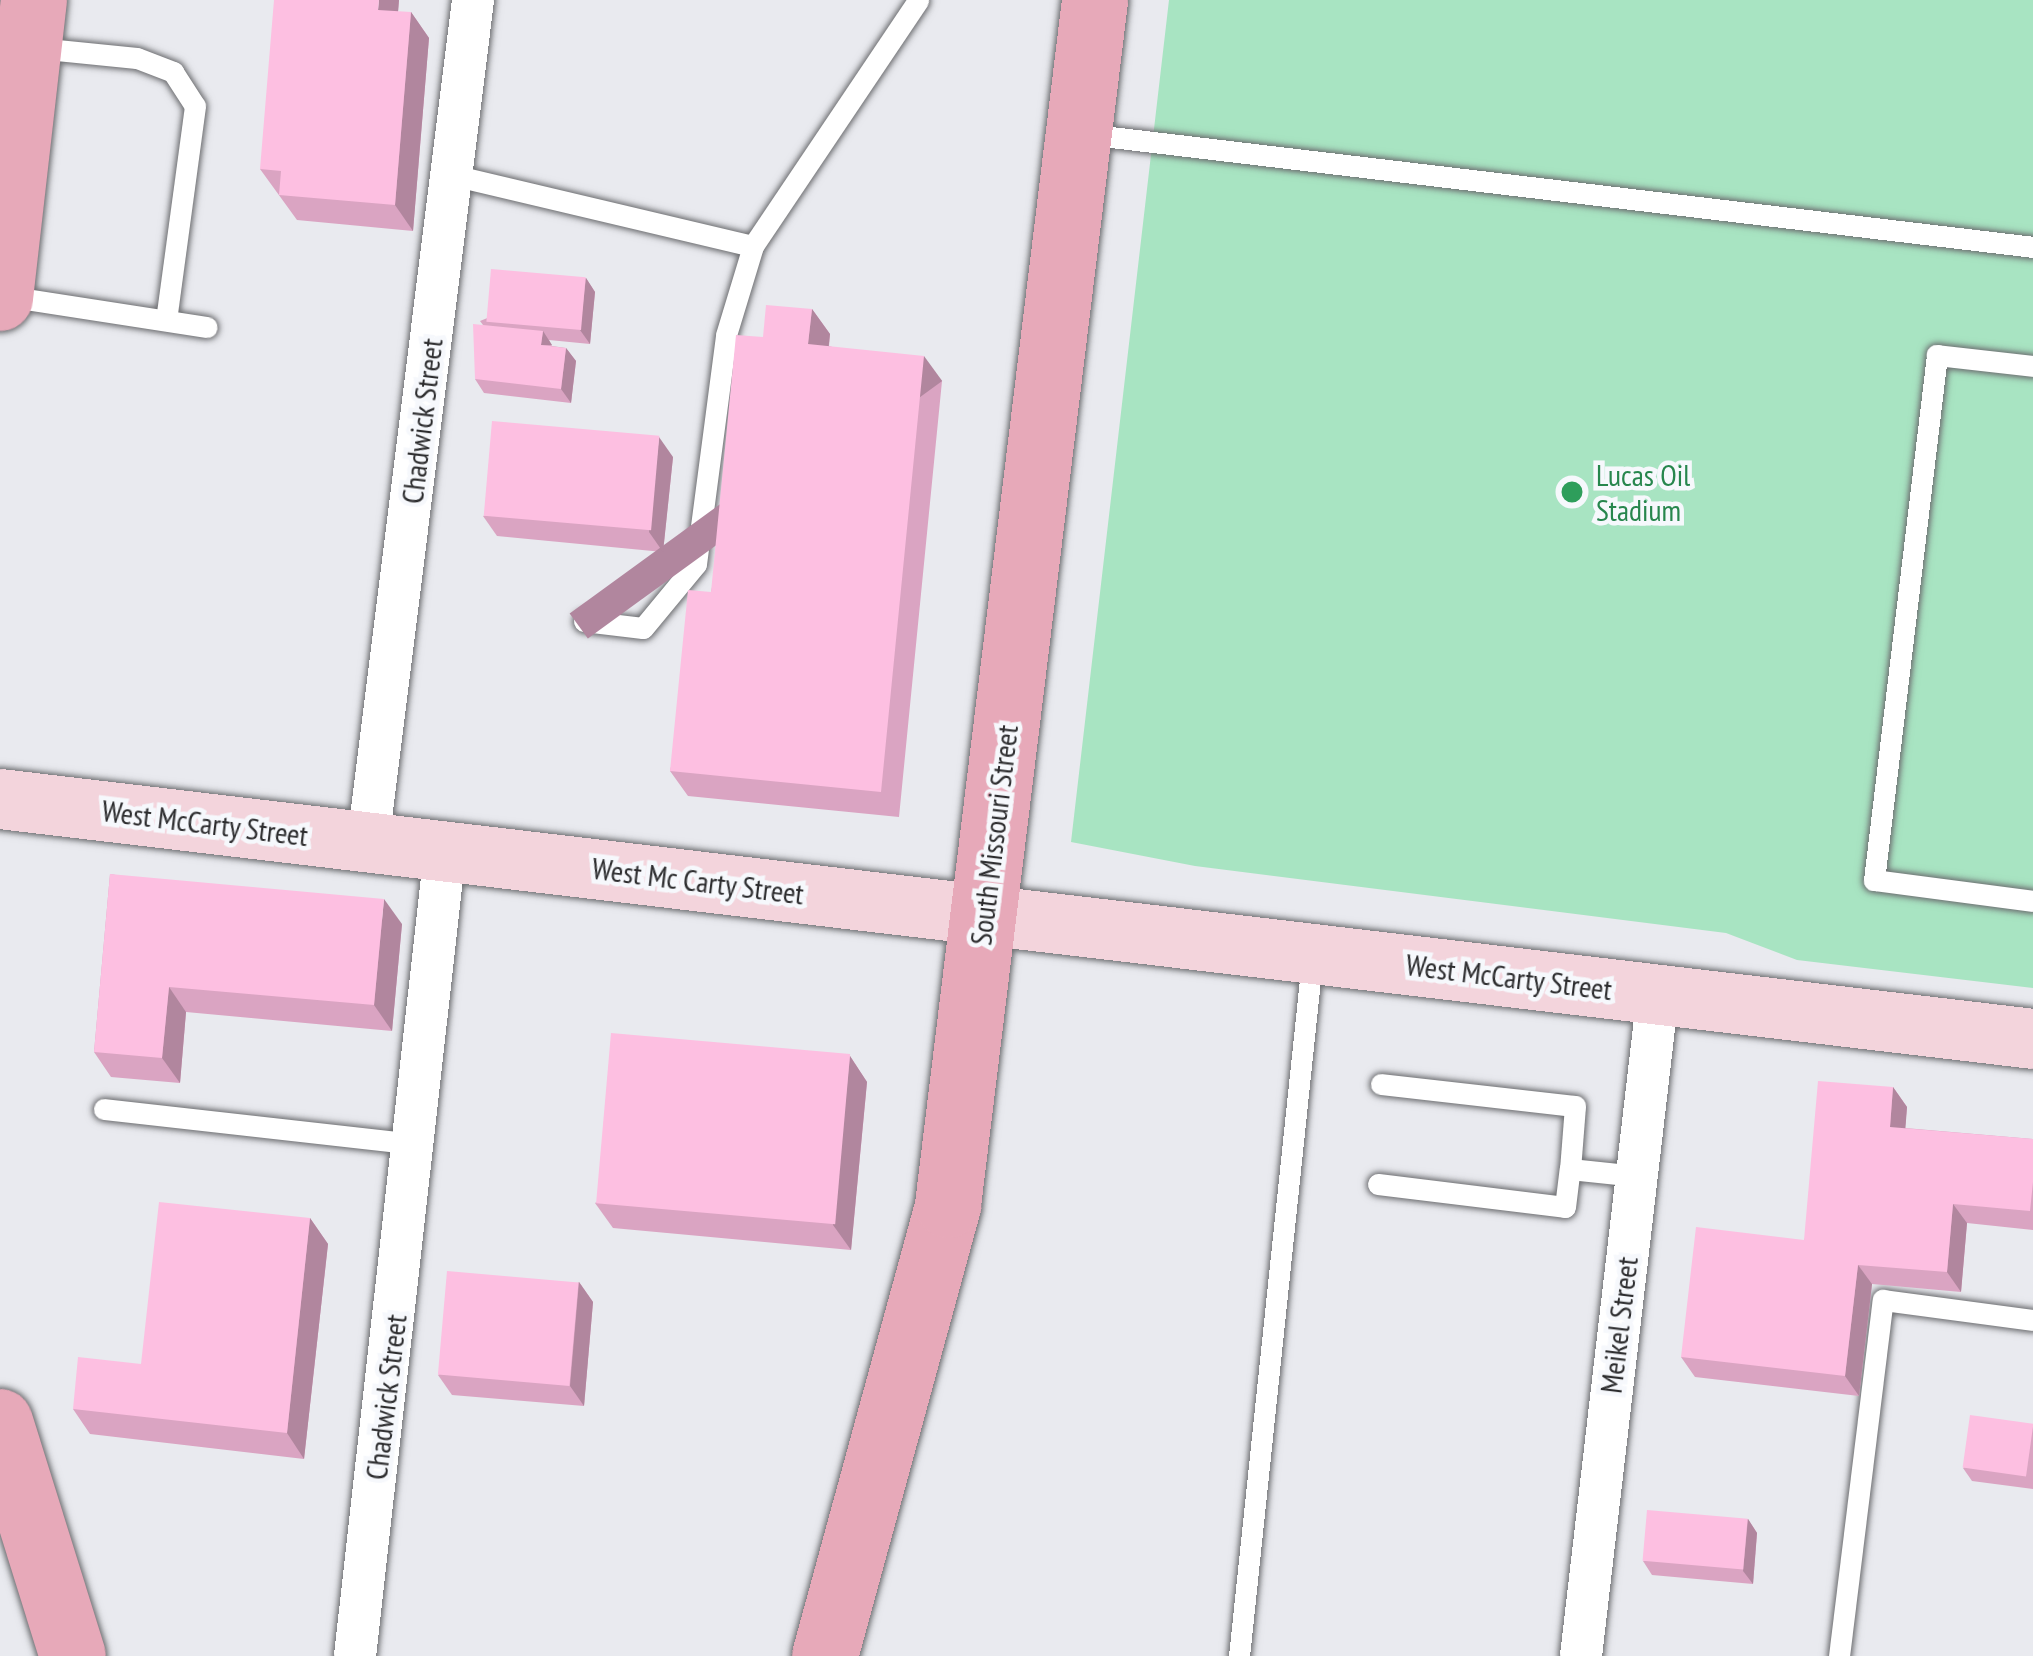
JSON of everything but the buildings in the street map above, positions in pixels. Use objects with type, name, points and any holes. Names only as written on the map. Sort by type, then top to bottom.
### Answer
[{"type":"main road","name":"South Missouri Street","points":[[825,1656],[947,1205],[1095,0]]},
{"type":"main road","points":[[0,297],[31,24]]},
{"type":"main road","name":"West McCarty Street","points":[[0,799],[408,847]]},
{"type":"main road","name":"West Mc Carty Street","points":[[408,847],[985,915]]},
{"type":"main road","name":"West McCarty Street","points":[[985,915],[2033,1038]]},
{"type":"main road","points":[[5,1452],[73,1656]]},
{"type":"street","name":"Chadwick Street","points":[[356,1656],[415,1144],[408,847],[452,176],[472,0]]},
{"type":"street","name":"Meikel Street","points":[[1581,1656],[1658,994]]},
{"type":"lane","points":[[584,621],[643,628],[697,564],[725,335],[753,246],[918,0]]},
{"type":"lane","points":[[31,24],[173,72],[195,106],[166,320]]},
{"type":"lane","points":[[1079,134],[2033,247]]},
{"type":"lane","points":[[452,176],[753,246]]},
{"type":"lane","points":[[0,297],[207,326]]},
{"type":"lane","points":[[2033,366],[1937,355],[1874,880],[2033,902]]},
{"type":"lane","points":[[1239,1656],[1313,954]]},
{"type":"lane","points":[[1378,1184],[1565,1207],[1575,1106],[1381,1084]]},
{"type":"lane","points":[[104,1109],[415,1144]]},
{"type":"lane","points":[[1570,1169],[1636,1176]]},
{"type":"lane","points":[[1839,1656],[1883,1300],[2033,1320]]},
{"type":"green space","name":"Lucas Oil Stadium","points":[[1169,0],[2033,0],[2033,988],[1797,960],[1726,933],[1195,866],[1071,842]]},
{"type":"place","name":"Lucas Oil Stadium","points":[[1572,492]]}]
